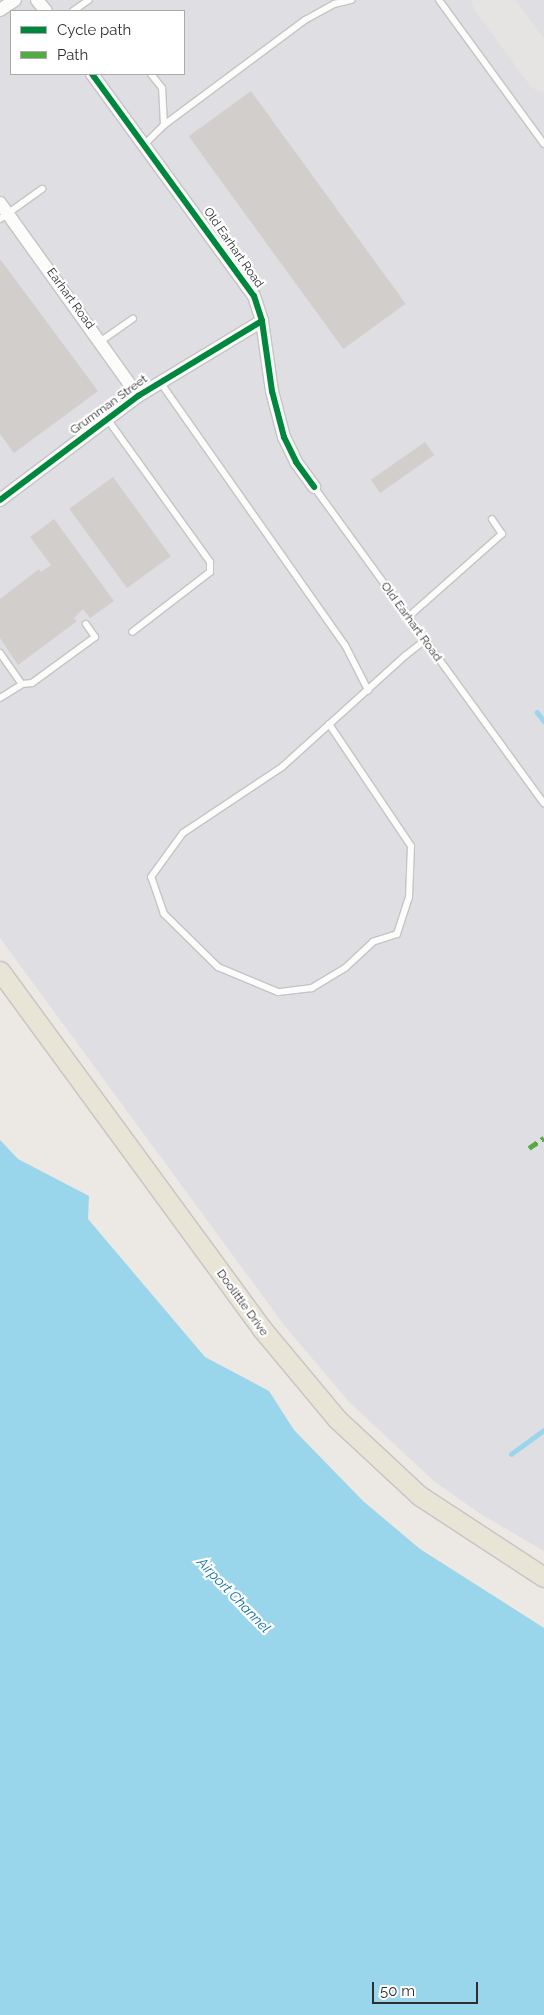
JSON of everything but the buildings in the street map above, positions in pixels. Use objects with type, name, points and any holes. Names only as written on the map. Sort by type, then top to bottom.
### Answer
[{"type":"main road","name":"Doolittle Drive","points":[[0,971],[262,1330],[337,1419],[420,1496],[544,1577]]},
{"type":"street","points":[[0,10],[15,0]]},
{"type":"street","points":[[37,0],[45,10]]},
{"type":"street","name":"Old Earhart Road","points":[[93,75],[254,296],[262,321],[272,391],[284,437],[296,462],[314,487]]},
{"type":"street","name":"Earhart Road","points":[[2,212],[101,341],[138,396]]},
{"type":"street","name":"Grumman Street","points":[[0,500],[138,396],[262,321]]},
{"type":"lane","points":[[75,10],[89,0]]},
{"type":"lane","points":[[144,145],[164,124],[305,20],[334,4],[352,0]]},
{"type":"lane","points":[[439,0],[544,144]]},
{"type":"lane","points":[[152,75],[162,88],[164,124]]},
{"type":"lane","points":[[2,212],[42,189]]},
{"type":"lane","points":[[101,341],[133,319]]},
{"type":"lane","points":[[160,382],[345,645],[368,690]]},
{"type":"lane","points":[[108,420],[210,562],[210,572],[132,632]]},
{"type":"lane","name":"Old Earhart Road","points":[[314,487],[407,618],[544,803]]},
{"type":"lane","points":[[407,618],[502,534],[492,519]]},
{"type":"lane","points":[[0,698],[22,684],[32,684],[95,637],[86,624]]},
{"type":"lane","points":[[329,724],[411,846],[409,897],[397,934],[373,942],[345,968],[312,988],[278,992],[218,967],[164,914],[151,877],[183,834],[282,767],[329,724],[424,641]]},
{"type":"lane","points":[[0,653],[22,684]]},
{"type":"shaded area","points":[[0,0],[544,0],[544,1551],[479,1513],[435,1482],[349,1402],[284,1325],[0,938]]},
{"type":"water","name":"Airport Channel","points":[[0,1140],[18,1159],[89,1196],[88,1219],[205,1357],[269,1391],[294,1430],[363,1501],[420,1549],[544,1628],[544,2015],[0,2015]]},
{"type":"waterway","points":[[537,712],[544,721]]},
{"type":"waterway","points":[[511,1454],[544,1430]]},
{"type":"taxiway","points":[[491,0],[544,72]]},
{"type":"marked path","points":[[529,1148],[544,1138]]},
{"type":"cycle path","points":[[93,75],[254,296],[262,321],[272,391],[284,437],[296,462],[314,487]]},
{"type":"cycle path","points":[[0,500],[138,396],[262,321]]}]
